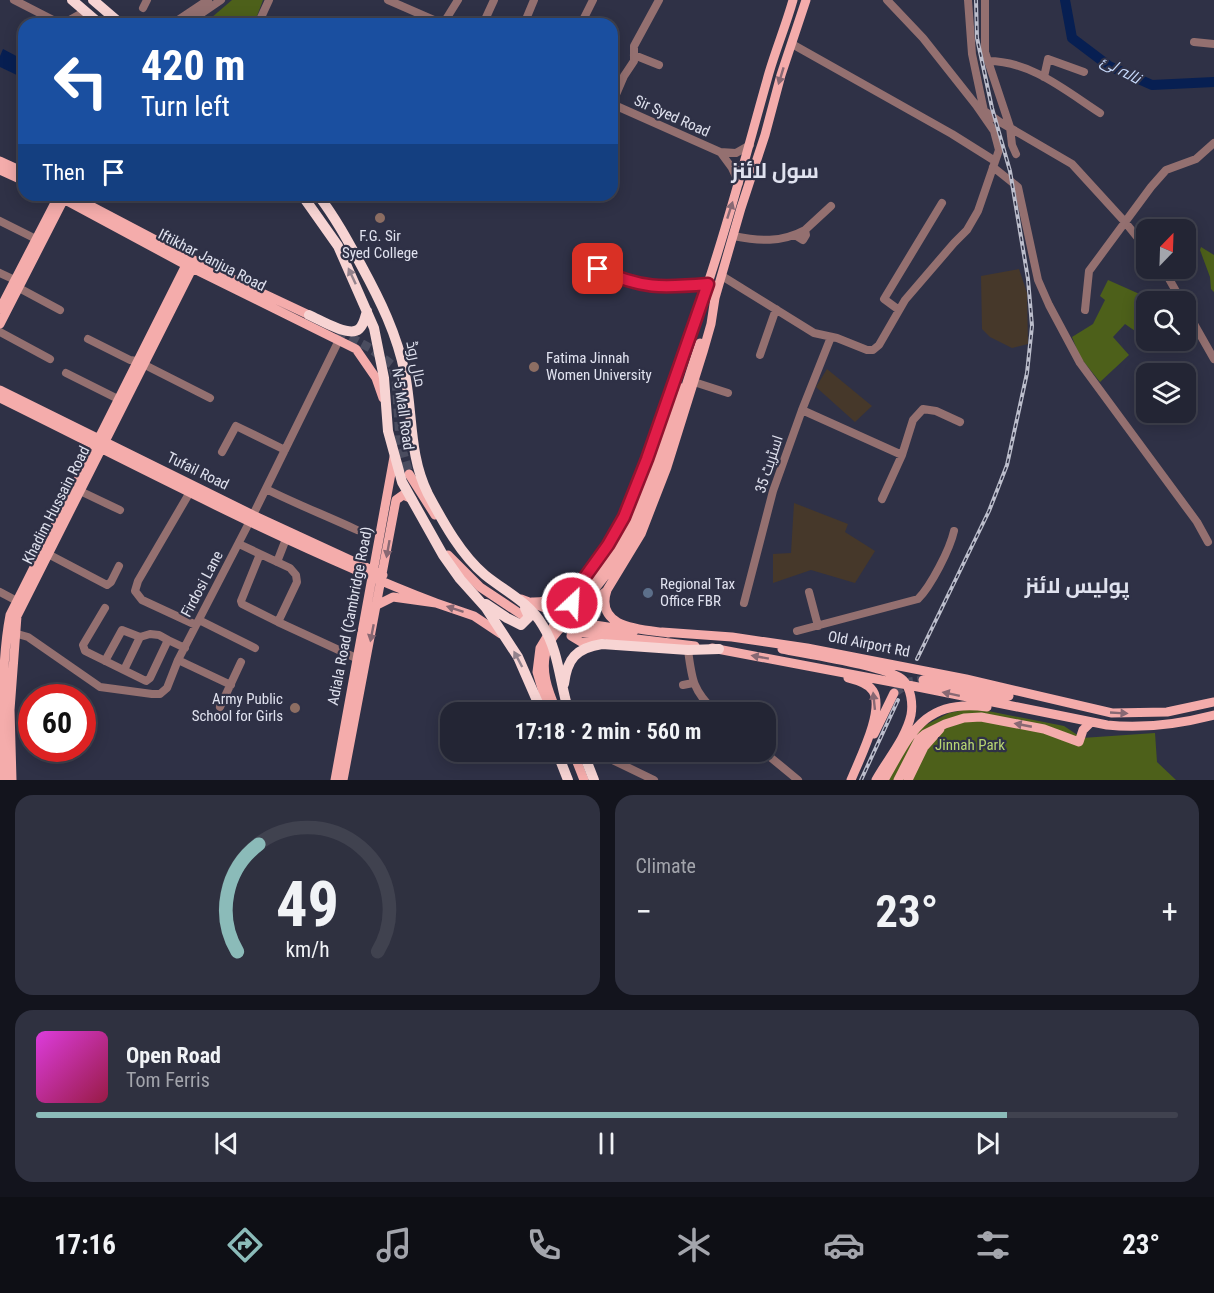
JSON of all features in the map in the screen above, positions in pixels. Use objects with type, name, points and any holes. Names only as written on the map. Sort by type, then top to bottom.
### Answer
[{"type":"highway","points":[[72,0],[92,18]]},
{"type":"highway","points":[[94,0],[114,18]]},
{"type":"highway","points":[[307,201],[327,219],[321,201]]},
{"type":"highway","name":"N-5 Mall Road","points":[[307,201],[343,244],[367,311],[378,346],[384,378],[388,430],[402,482],[460,579],[477,597],[506,638],[544,702]]},
{"type":"highway","name":"مال روڈ","points":[[321,201],[343,244],[384,309],[396,339],[405,375],[412,438],[420,476],[460,547],[471,562],[518,598],[542,624],[554,651],[566,702]]},
{"type":"highway","points":[[309,315],[347,332],[356,331],[362,327],[367,311]]},
{"type":"highway","points":[[477,597],[521,625],[528,620],[529,614],[518,598]]},
{"type":"highway","points":[[563,694],[565,671],[569,662],[584,649],[602,644],[688,650],[719,649]]},
{"type":"highway","points":[[561,762],[568,780]]},
{"type":"highway","points":[[587,762],[594,780]]},
{"type":"main road","points":[[607,590],[584,609],[574,607],[572,599],[624,517],[647,459],[708,284],[750,145],[769,72],[794,0]]},
{"type":"main road","points":[[547,702],[544,676],[548,644],[615,562],[640,516],[658,472],[722,276],[806,0]]},
{"type":"main road","points":[[0,161],[18,169]]},
{"type":"main road","points":[[0,170],[18,178]]},
{"type":"main road","points":[[0,324],[36,239],[59,201]]},
{"type":"main road","points":[[0,309],[3,297],[17,284],[59,201]]},
{"type":"main road","name":"Iftikhar Janjua Road","points":[[71,201],[356,349],[376,378],[386,406]]},
{"type":"main road","name":"Iftikhar Janjua Road","points":[[85,201],[191,265],[309,315]]},
{"type":"main road","name":"Khadim Hussain Road","points":[[3,780],[6,631],[10,615],[191,265]]},
{"type":"main road","points":[[546,702],[537,672],[540,648],[554,625],[609,558],[633,516],[658,450],[703,298]]},
{"type":"main road","points":[[669,633],[630,628],[614,619],[604,608],[604,599],[652,509],[668,467],[711,324],[715,298]]},
{"type":"main road","name":"Khadim Hussain Road","points":[[12,780],[3,710],[17,616],[80,490],[118,399],[140,362]]},
{"type":"main road","name":"Tufail Road","points":[[0,390],[190,492],[436,603]]},
{"type":"main road","name":"Tufail Road","points":[[0,398],[100,443],[251,519],[286,540],[372,574]]},
{"type":"main road","name":"Adiala Road (Cambridge Road)","points":[[335,780],[394,457]]},
{"type":"main road","points":[[409,474],[434,514],[460,547]]},
{"type":"main road","name":"Adiala Road (Cambridge Road)","points":[[343,780],[396,500],[403,495],[412,499]]},
{"type":"main road","points":[[437,543],[480,587],[525,617]]},
{"type":"main road","points":[[518,598],[531,602],[549,601],[585,577]]},
{"type":"main road","points":[[377,605],[393,597],[436,603],[474,616],[506,638]]},
{"type":"main road","name":"Old Airport Rd","points":[[518,598],[588,624],[625,631],[770,641],[966,679],[1112,713],[1158,713],[1214,702]]},
{"type":"main road","points":[[588,624],[575,627],[571,636],[581,642],[602,644]]},
{"type":"main road","points":[[578,632],[719,649],[1123,727],[1167,725],[1214,715]]},
{"type":"main road","points":[[732,637],[774,648],[882,669],[904,681],[912,704],[909,723],[876,780]]},
{"type":"main road","points":[[875,678],[897,680],[900,677],[899,671],[893,667],[876,661]]},
{"type":"main road","points":[[811,666],[862,682],[872,690],[876,702],[874,716],[852,780]]},
{"type":"main road","points":[[923,680],[1094,710]]},
{"type":"main road","points":[[852,780],[894,693]]},
{"type":"main road","points":[[884,780],[914,730],[937,712],[969,704],[1012,712],[1048,714]]},
{"type":"main road","points":[[898,780],[919,739],[945,724],[964,718],[981,717],[1044,729],[1079,742],[1083,730],[1091,722]]},
{"type":"main road","points":[[908,780],[924,747],[933,736],[939,730],[964,718]]},
{"type":"main road","points":[[571,762],[577,780]]},
{"type":"main road","points":[[577,762],[584,780]]},
{"type":"street","points":[[14,0],[49,18]]},
{"type":"street","points":[[143,8],[147,0]]},
{"type":"street","points":[[181,18],[208,0]]},
{"type":"street","points":[[195,18],[221,0]]},
{"type":"street","points":[[261,18],[269,0]]},
{"type":"street","points":[[388,0],[429,18]]},
{"type":"street","points":[[447,18],[458,0]]},
{"type":"street","points":[[486,18],[494,0]]},
{"type":"street","points":[[526,18],[534,0]]},
{"type":"street","points":[[584,18],[593,0]]},
{"type":"street","points":[[618,90],[634,61],[634,46],[659,0]]},
{"type":"street","points":[[722,276],[814,333],[873,350],[879,345],[899,310],[967,230],[978,211],[999,150],[994,131],[924,38],[887,0]]},
{"type":"street","points":[[968,0],[972,54],[984,112]]},
{"type":"street","points":[[985,0],[985,52],[1010,127],[1012,145],[1016,154]]},
{"type":"street","points":[[73,18],[84,12]]},
{"type":"street","points":[[1194,42],[1214,44]]},
{"type":"street","points":[[792,44],[952,134],[994,164],[1018,187],[1038,280],[1080,363],[1197,522],[1208,542]]},
{"type":"street","points":[[634,55],[659,64]]},
{"type":"street","points":[[1044,77],[1048,59],[1084,72]]},
{"type":"street","points":[[988,62],[1011,64],[1044,77],[1100,113]]},
{"type":"street","points":[[976,105],[1072,164],[1136,236]]},
{"type":"street","name":"Sir Syed Road","points":[[618,107],[720,152],[736,153],[750,145]]},
{"type":"street","points":[[1085,310],[1088,274],[1161,175],[1172,167],[1196,159],[1214,143]]},
{"type":"street","name":"Sir Syed Road","points":[[720,152],[732,168],[739,183]]},
{"type":"street","points":[[899,310],[884,299],[942,203]]},
{"type":"street","points":[[733,236],[765,240],[783,239],[795,235],[803,240],[806,235],[805,230],[831,206]]},
{"type":"street","points":[[0,221],[36,239]]},
{"type":"street","points":[[580,252],[598,269],[638,285],[677,287],[708,284]]},
{"type":"street","points":[[0,273],[60,310]]},
{"type":"street","points":[[760,355],[777,309]]},
{"type":"street","points":[[1196,327],[1214,359]]},
{"type":"street","points":[[0,332],[50,359]]},
{"type":"street","name":"اسٹریٹ 35","points":[[744,603],[773,491],[801,410],[831,337]]},
{"type":"street","points":[[88,339],[130,360],[140,362],[210,398]]},
{"type":"street","name":"Firdosi Lane","points":[[14,633],[28,637],[100,687],[160,694],[167,688],[178,660],[239,544],[339,340]]},
{"type":"street","points":[[66,373],[118,399]]},
{"type":"street","points":[[694,382],[728,393]]},
{"type":"street","points":[[882,499],[902,454],[913,420],[923,409],[936,411],[960,422]]},
{"type":"street","points":[[801,410],[902,454]]},
{"type":"street","points":[[222,452],[236,426],[285,450]]},
{"type":"street","points":[[266,489],[302,508],[320,512],[357,530]]},
{"type":"street","points":[[80,490],[120,510]]},
{"type":"street","points":[[190,492],[138,581],[135,591],[142,600],[255,648]]},
{"type":"street","points":[[797,632],[918,599],[943,560],[954,531]]},
{"type":"street","points":[[277,562],[286,540]]},
{"type":"street","points":[[239,544],[290,568],[296,575],[297,582],[278,622]]},
{"type":"street","points":[[260,554],[241,601],[242,604],[356,658]]},
{"type":"street","points":[[48,555],[107,585],[119,566]]},
{"type":"street","points":[[0,592],[17,601]]},
{"type":"street","points":[[809,592],[818,626]]},
{"type":"street","points":[[105,608],[83,645],[85,651],[146,681],[150,678],[168,640]]},
{"type":"street","points":[[105,661],[122,630],[140,637]]},
{"type":"street","points":[[124,670],[140,637],[150,633],[159,634],[185,648]]},
{"type":"street","points":[[688,650],[693,683],[705,702]]},
{"type":"street","points":[[178,660],[231,685]]},
{"type":"street","points":[[220,707],[241,662]]},
{"type":"street","points":[[683,685],[693,683]]},
{"type":"street","points":[[617,762],[654,780]]},
{"type":"street","points":[[776,762],[798,780]]},
{"type":"shaded area","points":[[1019,269],[1027,293],[1028,344],[1012,348],[990,337],[982,329],[981,276]]},
{"type":"shaded area","points":[[827,369],[872,406],[855,422],[816,387]]},
{"type":"shaded area","points":[[794,503],[848,524],[845,532],[875,551],[855,583],[811,570],[773,583],[773,554],[791,553]]},
{"type":"green space","points":[[232,0],[263,0],[256,18],[211,18]]},
{"type":"green space","points":[[1201,247],[1214,255],[1214,292],[1211,289],[1210,277],[1200,250]]},
{"type":"green space","points":[[1108,280],[1136,292],[1136,332],[1125,324],[1113,337],[1129,355],[1100,382],[1080,357],[1072,337],[1093,324],[1105,300],[1100,296]]},
{"type":"green space","name":"Jinnah Park","points":[[973,708],[1064,726],[1082,738],[1155,733],[1157,762],[1176,780],[888,780],[918,729],[949,713]]},
{"type":"water","points":[[3,49],[18,57],[18,76],[0,67],[0,56]]},
{"type":"waterway","name":"نالہ لئ","points":[[1065,0],[1072,38],[1109,66],[1152,85],[1214,82]]},
{"type":"tunnel","points":[[338,331],[370,348],[392,365],[396,379],[400,442],[409,474]]},
{"type":"tunnel","points":[[894,693],[910,682],[923,680]]},
{"type":"railway","points":[[917,659],[989,511],[1007,465],[1027,373],[1032,326],[1028,279],[1010,171],[992,108],[977,38],[976,0]]},
{"type":"railway","points":[[861,780],[898,700]]},
{"type":"place","name":"F.G. Sir Syed College","points":[[380,218]]},
{"type":"place","name":"Fatima Jinnah Women University","points":[[534,367]]},
{"type":"place","name":"Regional Tax Office FBR","points":[[648,593]]},
{"type":"place","name":"Army Public School for Girls","points":[[295,708]]},
{"type":"district","name":"سول لائنز","points":[[775,171]]},
{"type":"district","name":"پولیس لائنز","points":[[1077,586]]},
{"type":"route","points":[[572,603],[575,591],[597,562],[624,517],[647,459],[708,284],[677,287],[638,285],[598,269]]}]
